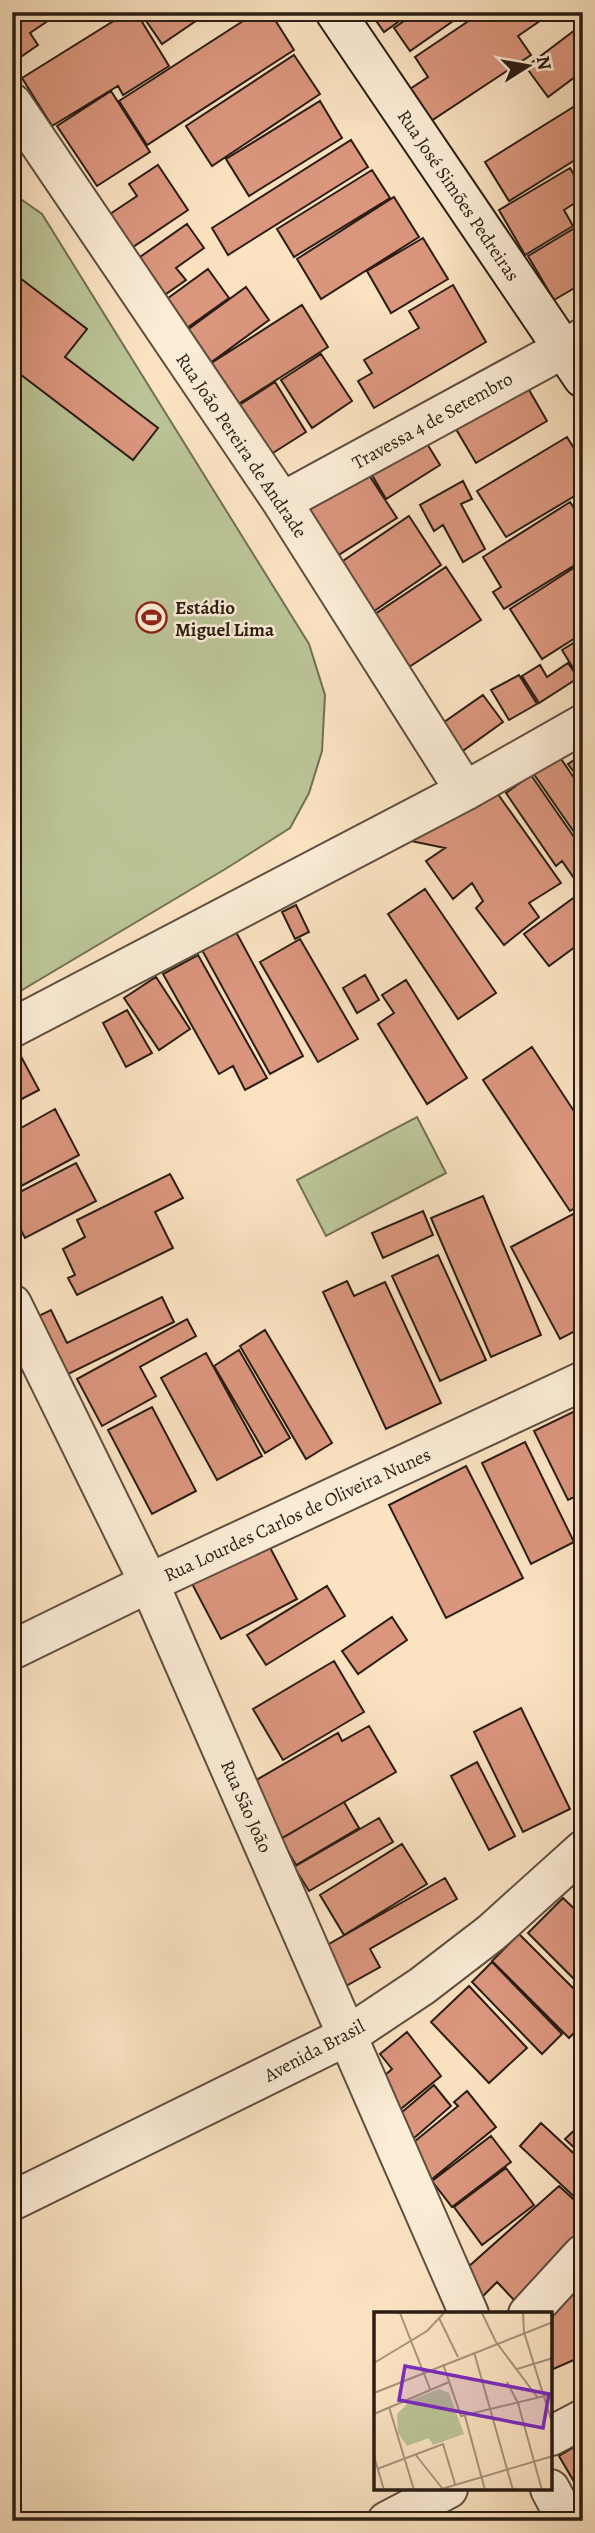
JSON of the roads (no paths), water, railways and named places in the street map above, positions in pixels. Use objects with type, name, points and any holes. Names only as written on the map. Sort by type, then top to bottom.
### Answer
[{"type":"street","name":"Rua José Simões Pedreiras","points":[[335,12],[576,354]]},
{"type":"street","name":"Rua João Pereira de Andrade","points":[[12,103],[282,502],[466,791]]},
{"type":"street","name":"Travessa 4 de Setembro","points":[[282,502],[576,354]]},
{"type":"street","points":[[12,1028],[466,791],[583,723]]},
{"type":"street","name":"Rua São João","points":[[12,1304],[149,1583],[468,2312]]},
{"type":"street","name":"Rua Lourdes Carlos de Oliveira Nunes","points":[[12,1650],[149,1583],[583,1381]]},
{"type":"street","name":"Avenida Brasil","points":[[12,2201],[347,2036],[422,1986],[491,1933],[583,1850]]},
{"type":"street","points":[[530,2312],[583,2253]]},
{"type":"street","points":[[553,2435],[583,2419]]},
{"type":"street","points":[[387,2521],[444,2491]]},
{"type":"street","points":[[551,2491],[567,2521]]},
{"type":"place","name":"Estádio Miguel Lima","points":[[152,618]]}]
